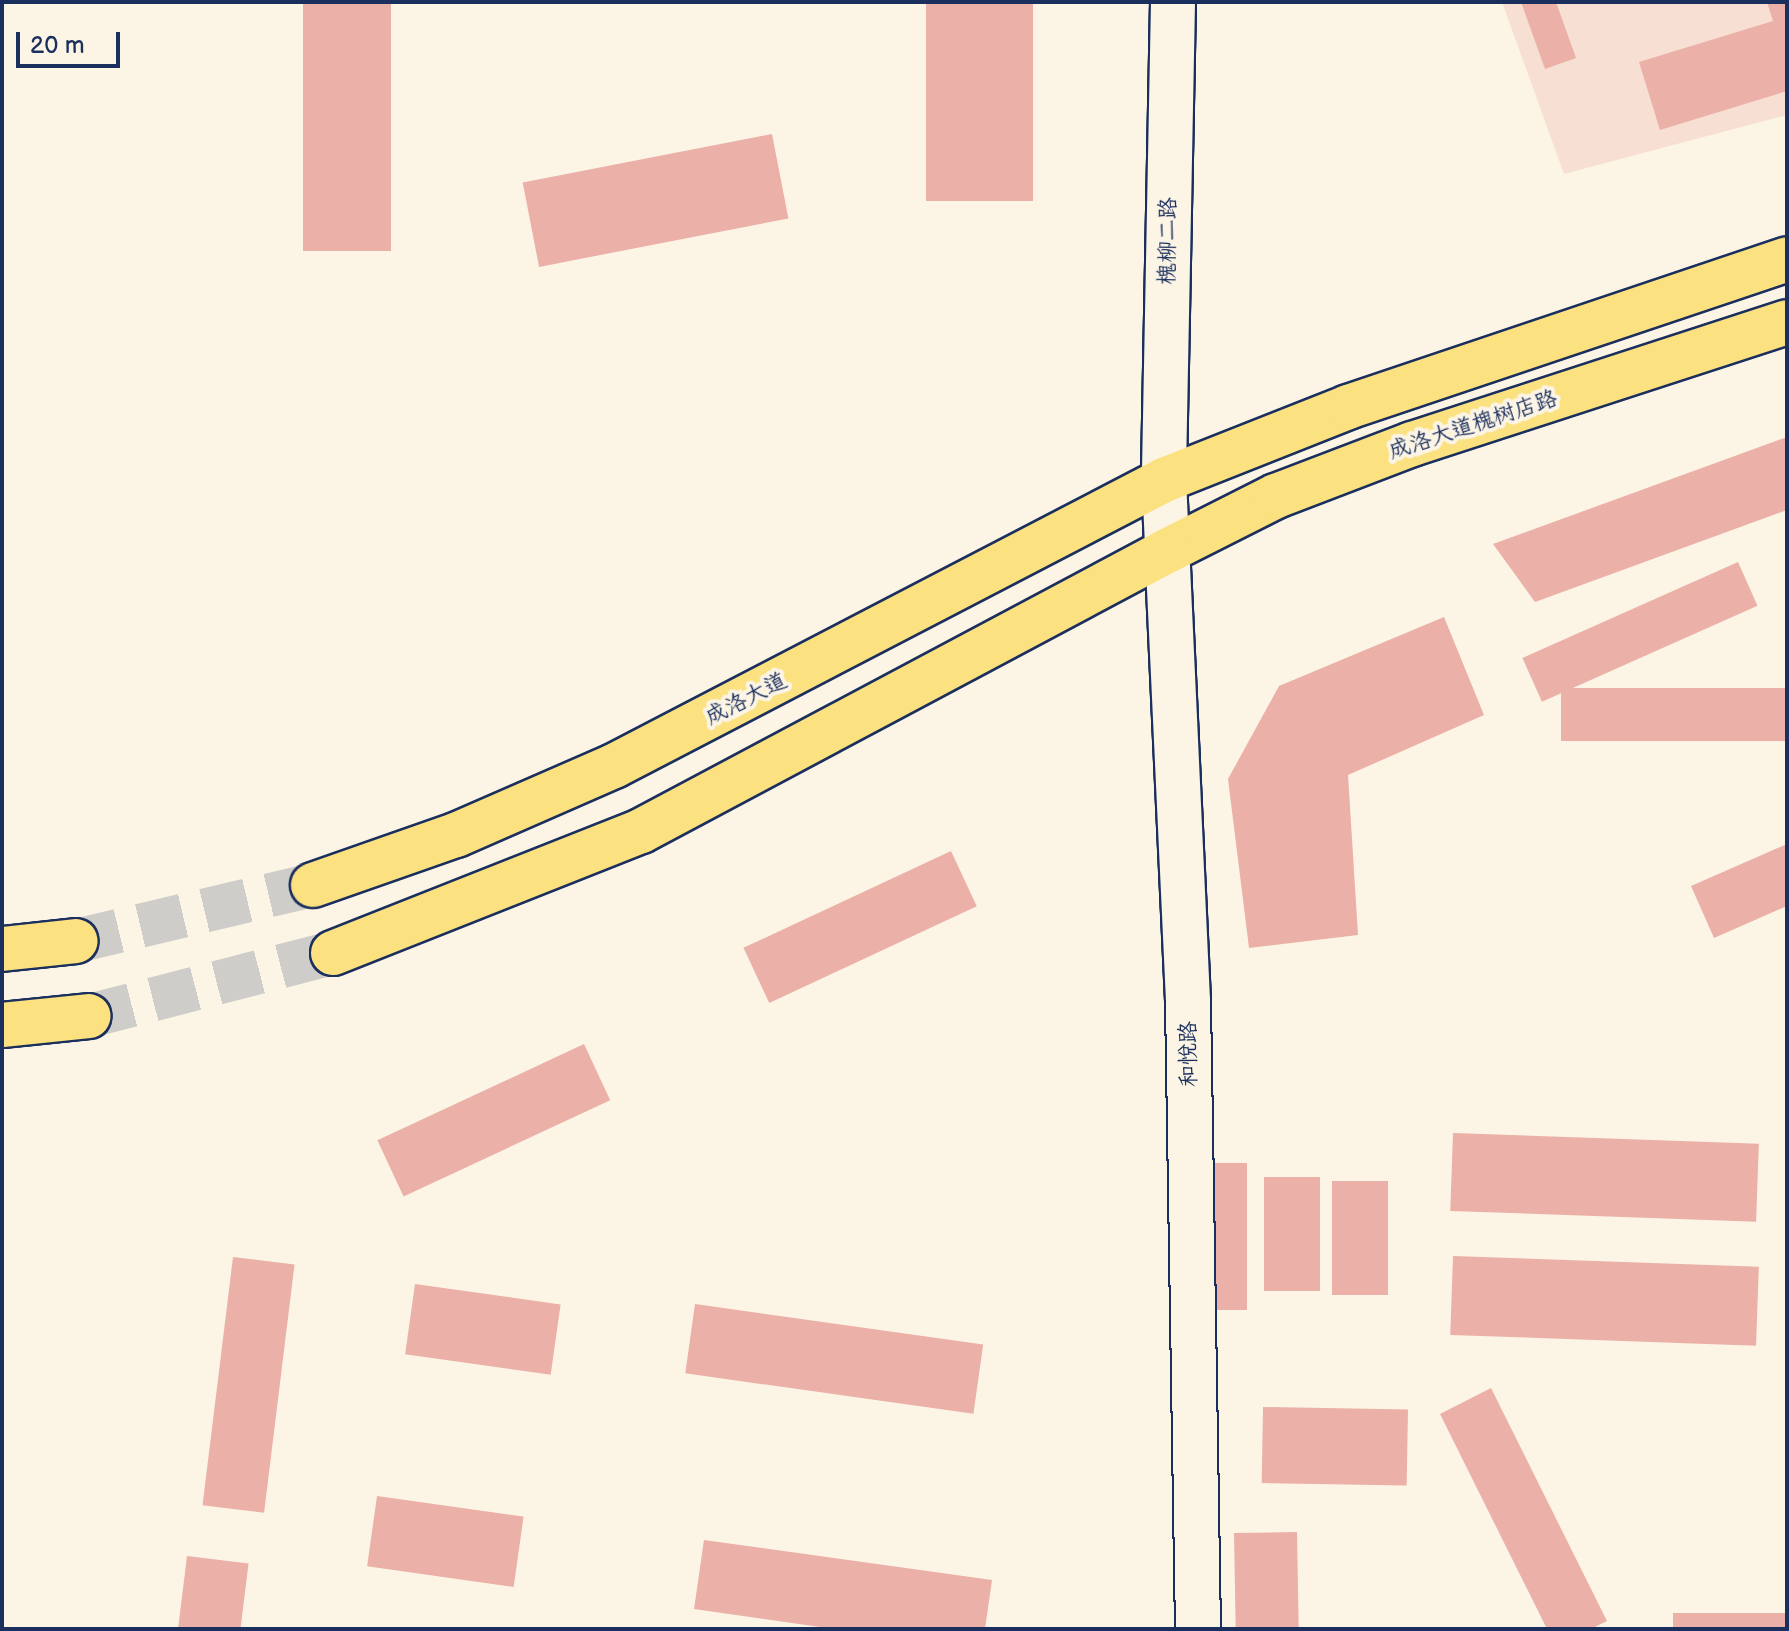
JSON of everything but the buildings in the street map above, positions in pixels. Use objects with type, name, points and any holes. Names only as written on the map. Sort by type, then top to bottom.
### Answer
[{"type":"main road","points":[[1164,480],[1377,397],[1787,259]]},
{"type":"main road","name":"成洛大道槐树店路","points":[[1167,551],[1276,496],[1412,444],[1787,322]]},
{"type":"main road","name":"成洛大道","points":[[313,885],[456,835],[614,766],[1164,480]]},
{"type":"main road","points":[[333,953],[641,831],[1167,551]]},
{"type":"main road","points":[[2,949],[76,941]]},
{"type":"main road","points":[[2,1025],[89,1016]]},
{"type":"street","name":"槐柳二路","points":[[1164,480],[1173,2]]},
{"type":"street","name":"和悦路","points":[[1164,480],[1188,1001],[1198,1629]]},
{"type":"shaded area","points":[[1502,2],[1787,2],[1787,115],[1564,174]]},
{"type":"tunnel","points":[[76,941],[313,885]]},
{"type":"tunnel","points":[[89,1016],[333,953]]}]
